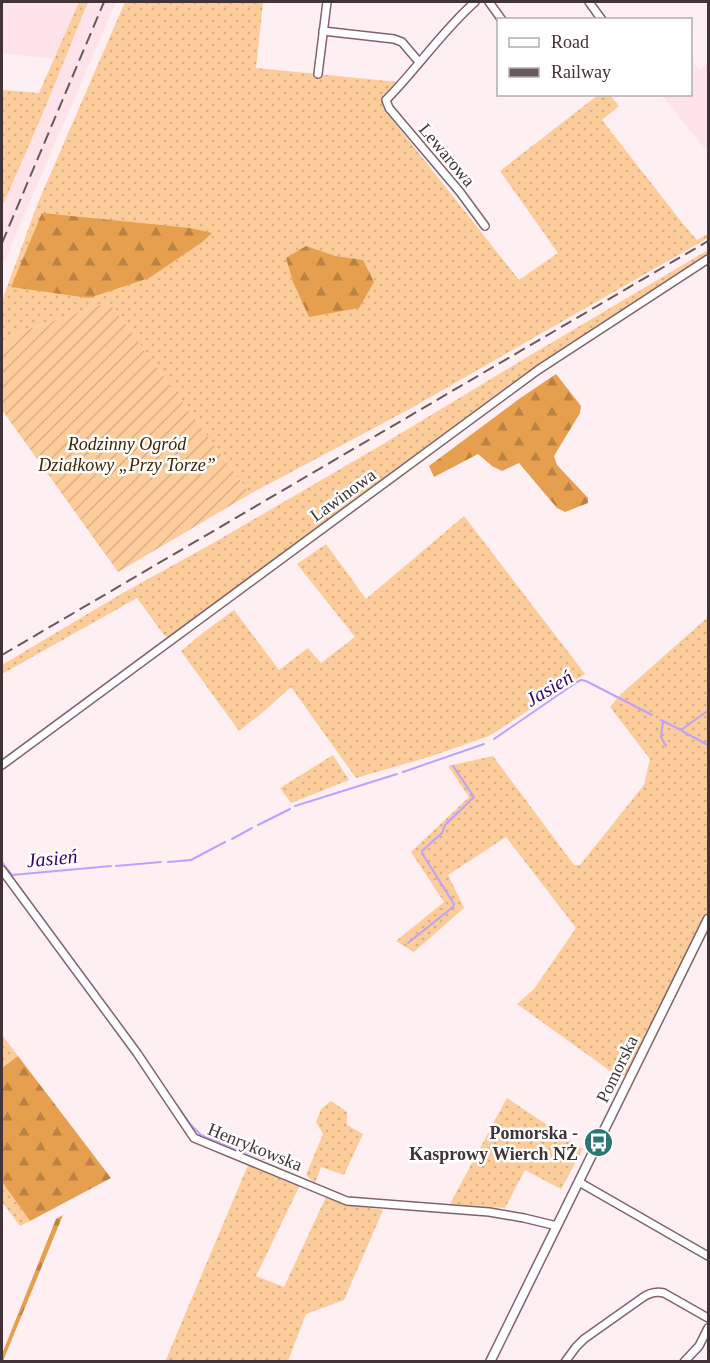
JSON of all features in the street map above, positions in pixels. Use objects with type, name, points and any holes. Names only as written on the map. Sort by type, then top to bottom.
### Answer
[{"type":"street","points":[[318,74],[327,2]]},
{"type":"street","points":[[323,31],[394,39],[402,42],[419,62],[475,2]]},
{"type":"street","points":[[489,2],[501,18]]},
{"type":"street","points":[[589,2],[601,18]]},
{"type":"street","name":"Lewarowa","points":[[419,62],[400,87],[386,100],[388,108],[460,192],[485,226]]},
{"type":"street","name":"Lawinowa","points":[[2,765],[538,370],[708,259]]},
{"type":"street","name":"Henrykowska","points":[[2,870],[136,1053],[194,1138],[347,1201],[489,1212],[557,1226]]},
{"type":"street","name":"Pomorska","points":[[490,1362],[708,919]]},
{"type":"street","points":[[579,1182],[708,1257]]},
{"type":"street","points":[[566,1362],[576,1347],[593,1332],[652,1293],[664,1293],[708,1318]]},
{"type":"street","points":[[684,1362],[699,1346],[708,1328]]},
{"type":"shaded area","points":[[2,2],[79,2],[55,59],[2,53]]},
{"type":"shaded area","points":[[88,2],[116,2],[2,267],[2,207]]},
{"type":"shaded area","points":[[692,60],[699,70],[708,63],[708,153],[663,96],[692,96]]},
{"type":"green space","points":[[79,2],[88,2],[2,207],[2,90],[39,93]]},
{"type":"green space","points":[[125,2],[249,2],[263,3],[256,68],[398,82],[382,99],[383,108],[519,280],[558,253],[500,171],[597,96],[611,96],[619,106],[602,120],[697,240],[708,234],[708,238],[406,411],[250,494],[109,302],[14,334],[8,338],[2,356],[2,301],[37,205]]},
{"type":"green space","points":[[42,213],[190,228],[212,233],[149,278],[89,298],[11,287]]},
{"type":"green space","points":[[306,246],[335,256],[363,260],[374,282],[359,308],[309,317],[293,282],[286,258]]},
{"type":"green space","points":[[708,250],[708,256],[543,363],[169,638],[164,635],[137,598],[2,674],[2,665],[378,447]]},
{"type":"green space","name":"Rodzinny Ogród Działkowy „Przy Torze”","points":[[109,302],[250,494],[118,572],[2,410],[2,356],[8,338]]},
{"type":"green space","points":[[556,374],[581,406],[580,413],[554,456],[557,465],[588,498],[588,503],[565,512],[557,508],[519,463],[502,471],[478,454],[434,477],[429,466]]},
{"type":"green space","points":[[464,516],[585,674],[489,736],[432,756],[356,778],[291,687],[239,731],[181,651],[234,610],[279,670],[308,648],[321,663],[355,637],[297,564],[326,544],[366,599]]},
{"type":"green space","points":[[708,617],[708,912],[628,1074],[620,1078],[517,1004],[534,989],[576,928],[506,837],[448,875],[464,908],[414,952],[396,941],[444,902],[411,852],[469,797],[448,766],[493,756],[574,865],[580,865],[644,785],[650,759],[610,707],[621,694]]},
{"type":"green space","points":[[333,755],[349,780],[291,803],[280,788]]},
{"type":"green space","points":[[2,1035],[18,1056],[2,1068]]},
{"type":"green space","points":[[18,1056],[111,1178],[30,1221],[2,1182],[2,1068]]},
{"type":"green space","points":[[507,1098],[583,1149],[561,1189],[525,1170],[505,1208],[450,1204]]},
{"type":"green space","points":[[331,1101],[347,1112],[347,1125],[363,1134],[344,1175],[321,1167],[315,1183],[306,1175],[323,1134],[316,1122],[321,1109]]},
{"type":"green space","points":[[248,1165],[300,1185],[256,1276],[284,1287],[326,1197],[346,1205],[383,1210],[344,1300],[306,1314],[288,1361],[165,1362]]},
{"type":"green space","points":[[2,1182],[30,1221],[20,1226],[2,1202]]},
{"type":"green space","points":[[63,1215],[2,1361],[2,1354],[56,1219]]},
{"type":"waterway","name":"Jasień","points":[[494,739],[581,680],[652,715]]},
{"type":"waterway","name":"Jasień","points":[[661,720],[681,730],[706,712]]},
{"type":"waterway","points":[[663,721],[661,737],[666,746]]},
{"type":"waterway","points":[[682,731],[708,745]]},
{"type":"waterway","name":"Jasień","points":[[403,772],[484,744]]},
{"type":"waterway","points":[[408,943],[454,904],[422,853],[442,833],[445,825],[474,797],[453,766]]},
{"type":"waterway","name":"Jasień","points":[[295,806],[397,774]]},
{"type":"waterway","name":"Jasień","points":[[258,825],[290,809]]},
{"type":"waterway","name":"Jasień","points":[[232,839],[252,828]]},
{"type":"waterway","name":"Jasień","points":[[168,862],[191,860],[225,842]]},
{"type":"waterway","name":"Jasień","points":[[2,862],[12,875],[111,866]]},
{"type":"waterway","name":"Jasień","points":[[116,866],[161,862]]},
{"type":"waterway","points":[[10,874],[60,943]]},
{"type":"waterway","points":[[158,1079],[191,1125],[201,1135],[264,1159]]},
{"type":"railway","points":[[2,243],[104,2]]},
{"type":"railway","points":[[2,655],[708,241]]},
{"type":"place","name":"Pomorska - Kasprowy Wierch NŻ","points":[[599,1143]]}]
